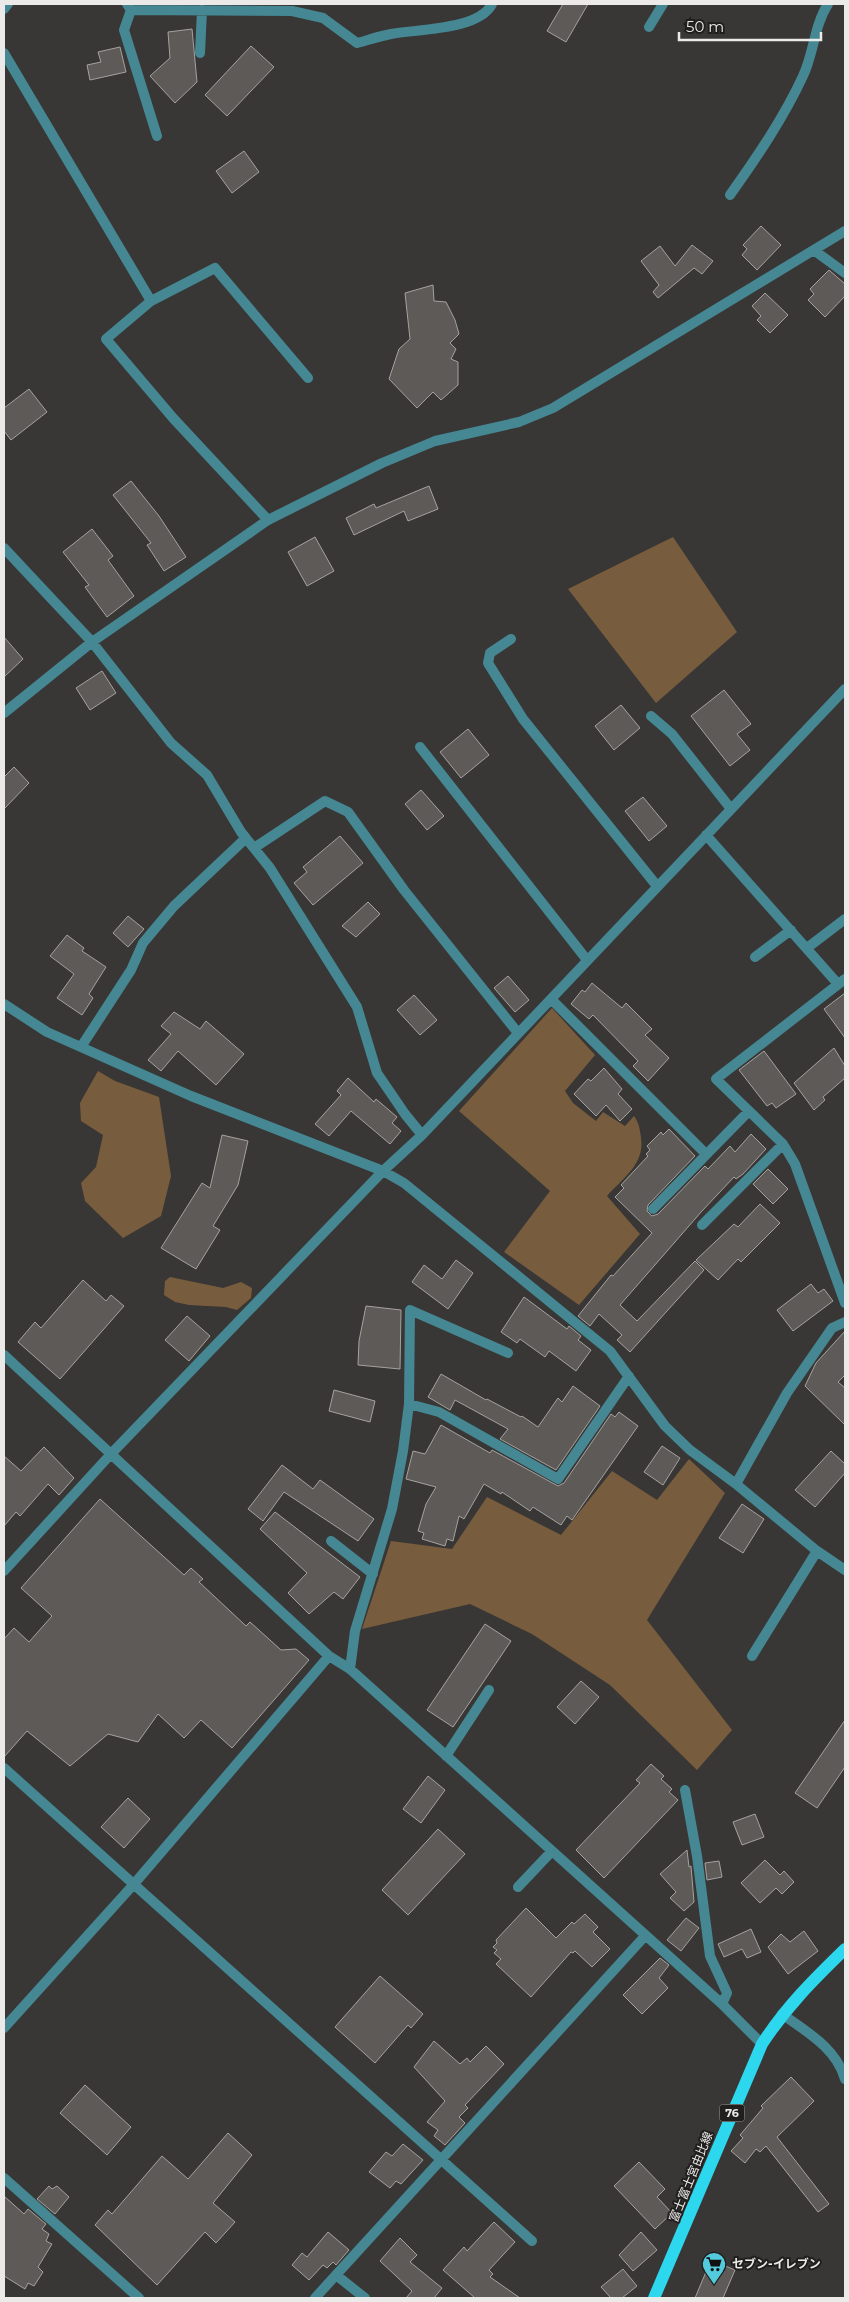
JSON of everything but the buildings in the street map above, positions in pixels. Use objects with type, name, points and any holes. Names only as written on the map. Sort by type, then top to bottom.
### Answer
[{"type":"main road","name":"富士富士宮由比線","points":[[654,2298],[762,2044],[782,2014],[801,1992],[845,1950]]},
{"type":"street","points":[[4,9],[8,4]]},
{"type":"street","points":[[157,136],[124,30],[129,7],[202,10],[259,7],[292,11],[323,18],[357,43],[390,34],[459,24],[480,17],[492,4]]},
{"type":"street","points":[[649,27],[663,4]]},
{"type":"street","points":[[730,195],[767,142],[804,75],[821,15],[828,4]]},
{"type":"street","points":[[200,53],[202,10]]},
{"type":"street","points":[[4,54],[152,301]]},
{"type":"street","points":[[4,713],[92,642],[268,520],[382,463],[435,442],[519,422],[553,408],[815,251],[845,231]]},
{"type":"street","points":[[815,251],[845,273]]},
{"type":"street","points":[[268,520],[173,418],[106,339],[152,301],[215,268],[308,378]]},
{"type":"street","points":[[4,548],[92,642],[171,743],[207,775],[246,838],[270,868],[357,1007],[377,1073],[422,1135]]},
{"type":"street","points":[[512,639],[490,653],[488,664],[522,718],[657,886]]},
{"type":"street","points":[[4,1571],[110,1455],[382,1171],[422,1135],[845,689]]},
{"type":"street","points":[[651,716],[672,734],[731,809]]},
{"type":"street","points":[[420,747],[587,960]]},
{"type":"street","points":[[254,848],[326,801],[348,812],[404,890],[518,1033]]},
{"type":"street","points":[[706,835],[807,948],[842,981],[716,1079],[783,1144],[795,1164],[845,1303]]},
{"type":"street","points":[[80,1047],[132,970],[143,943],[174,906],[246,838]]},
{"type":"street","points":[[807,948],[845,919]]},
{"type":"street","points":[[755,957],[791,930]]},
{"type":"street","points":[[551,999],[706,1154]]},
{"type":"street","points":[[4,1004],[47,1032],[190,1096],[382,1171],[404,1182],[610,1351],[665,1426],[690,1450],[736,1484],[817,1551],[845,1570]]},
{"type":"street","points":[[653,1209],[748,1112]]},
{"type":"street","points":[[702,1225],[783,1144]]},
{"type":"street","points":[[836,1279],[845,1272]]},
{"type":"street","points":[[350,1669],[355,1631],[392,1509],[409,1404],[410,1310],[508,1352]]},
{"type":"street","points":[[736,1484],[793,1385],[832,1328],[845,1322]]},
{"type":"street","points":[[4,1355],[110,1455],[330,1656],[350,1669],[722,2004],[762,2044]]},
{"type":"street","points":[[409,1404],[439,1412],[558,1479],[628,1376]]},
{"type":"street","points":[[331,1541],[373,1574]]},
{"type":"street","points":[[752,1656],[817,1551]]},
{"type":"street","points":[[4,2028],[134,1884],[330,1656]]},
{"type":"street","points":[[446,1756],[489,1690]]},
{"type":"street","points":[[4,1768],[440,2161],[532,2241]]},
{"type":"street","points":[[685,1790],[697,1856],[710,1956],[727,1993],[722,2004]]},
{"type":"street","points":[[518,1887],[552,1851]]},
{"type":"street","points":[[315,2298],[645,1936]]},
{"type":"street","points":[[782,2014],[821,2042],[834,2056],[845,2080]]},
{"type":"street","points":[[4,2178],[139,2298]]},
{"type":"street","points":[[336,2275],[366,2298]]},
{"type":"shaded area","points":[[673,537],[737,632],[656,703],[568,589]]},
{"type":"shaded area","points":[[552,1008],[595,1055],[565,1091],[573,1103],[596,1121],[603,1112],[625,1126],[634,1116],[639,1126],[641,1138],[640,1156],[632,1170],[607,1196],[640,1234],[579,1305],[504,1252],[550,1191],[459,1111]]},
{"type":"shaded area","points":[[98,1071],[115,1081],[159,1097],[171,1176],[161,1216],[123,1238],[85,1201],[81,1183],[96,1167],[103,1135],[81,1121],[80,1103]]},
{"type":"shaded area","points":[[170,1277],[223,1288],[241,1282],[252,1288],[251,1298],[237,1310],[226,1307],[189,1305],[175,1302],[164,1295],[165,1281]]},
{"type":"shaded area","points":[[689,1459],[725,1493],[647,1620],[732,1730],[697,1770],[610,1685],[532,1634],[470,1604],[362,1629],[391,1541],[452,1549],[487,1497],[561,1535],[612,1471],[657,1500]]},
{"type":"place","name":"セブン-イレブン","points":[[714,2285]]}]
